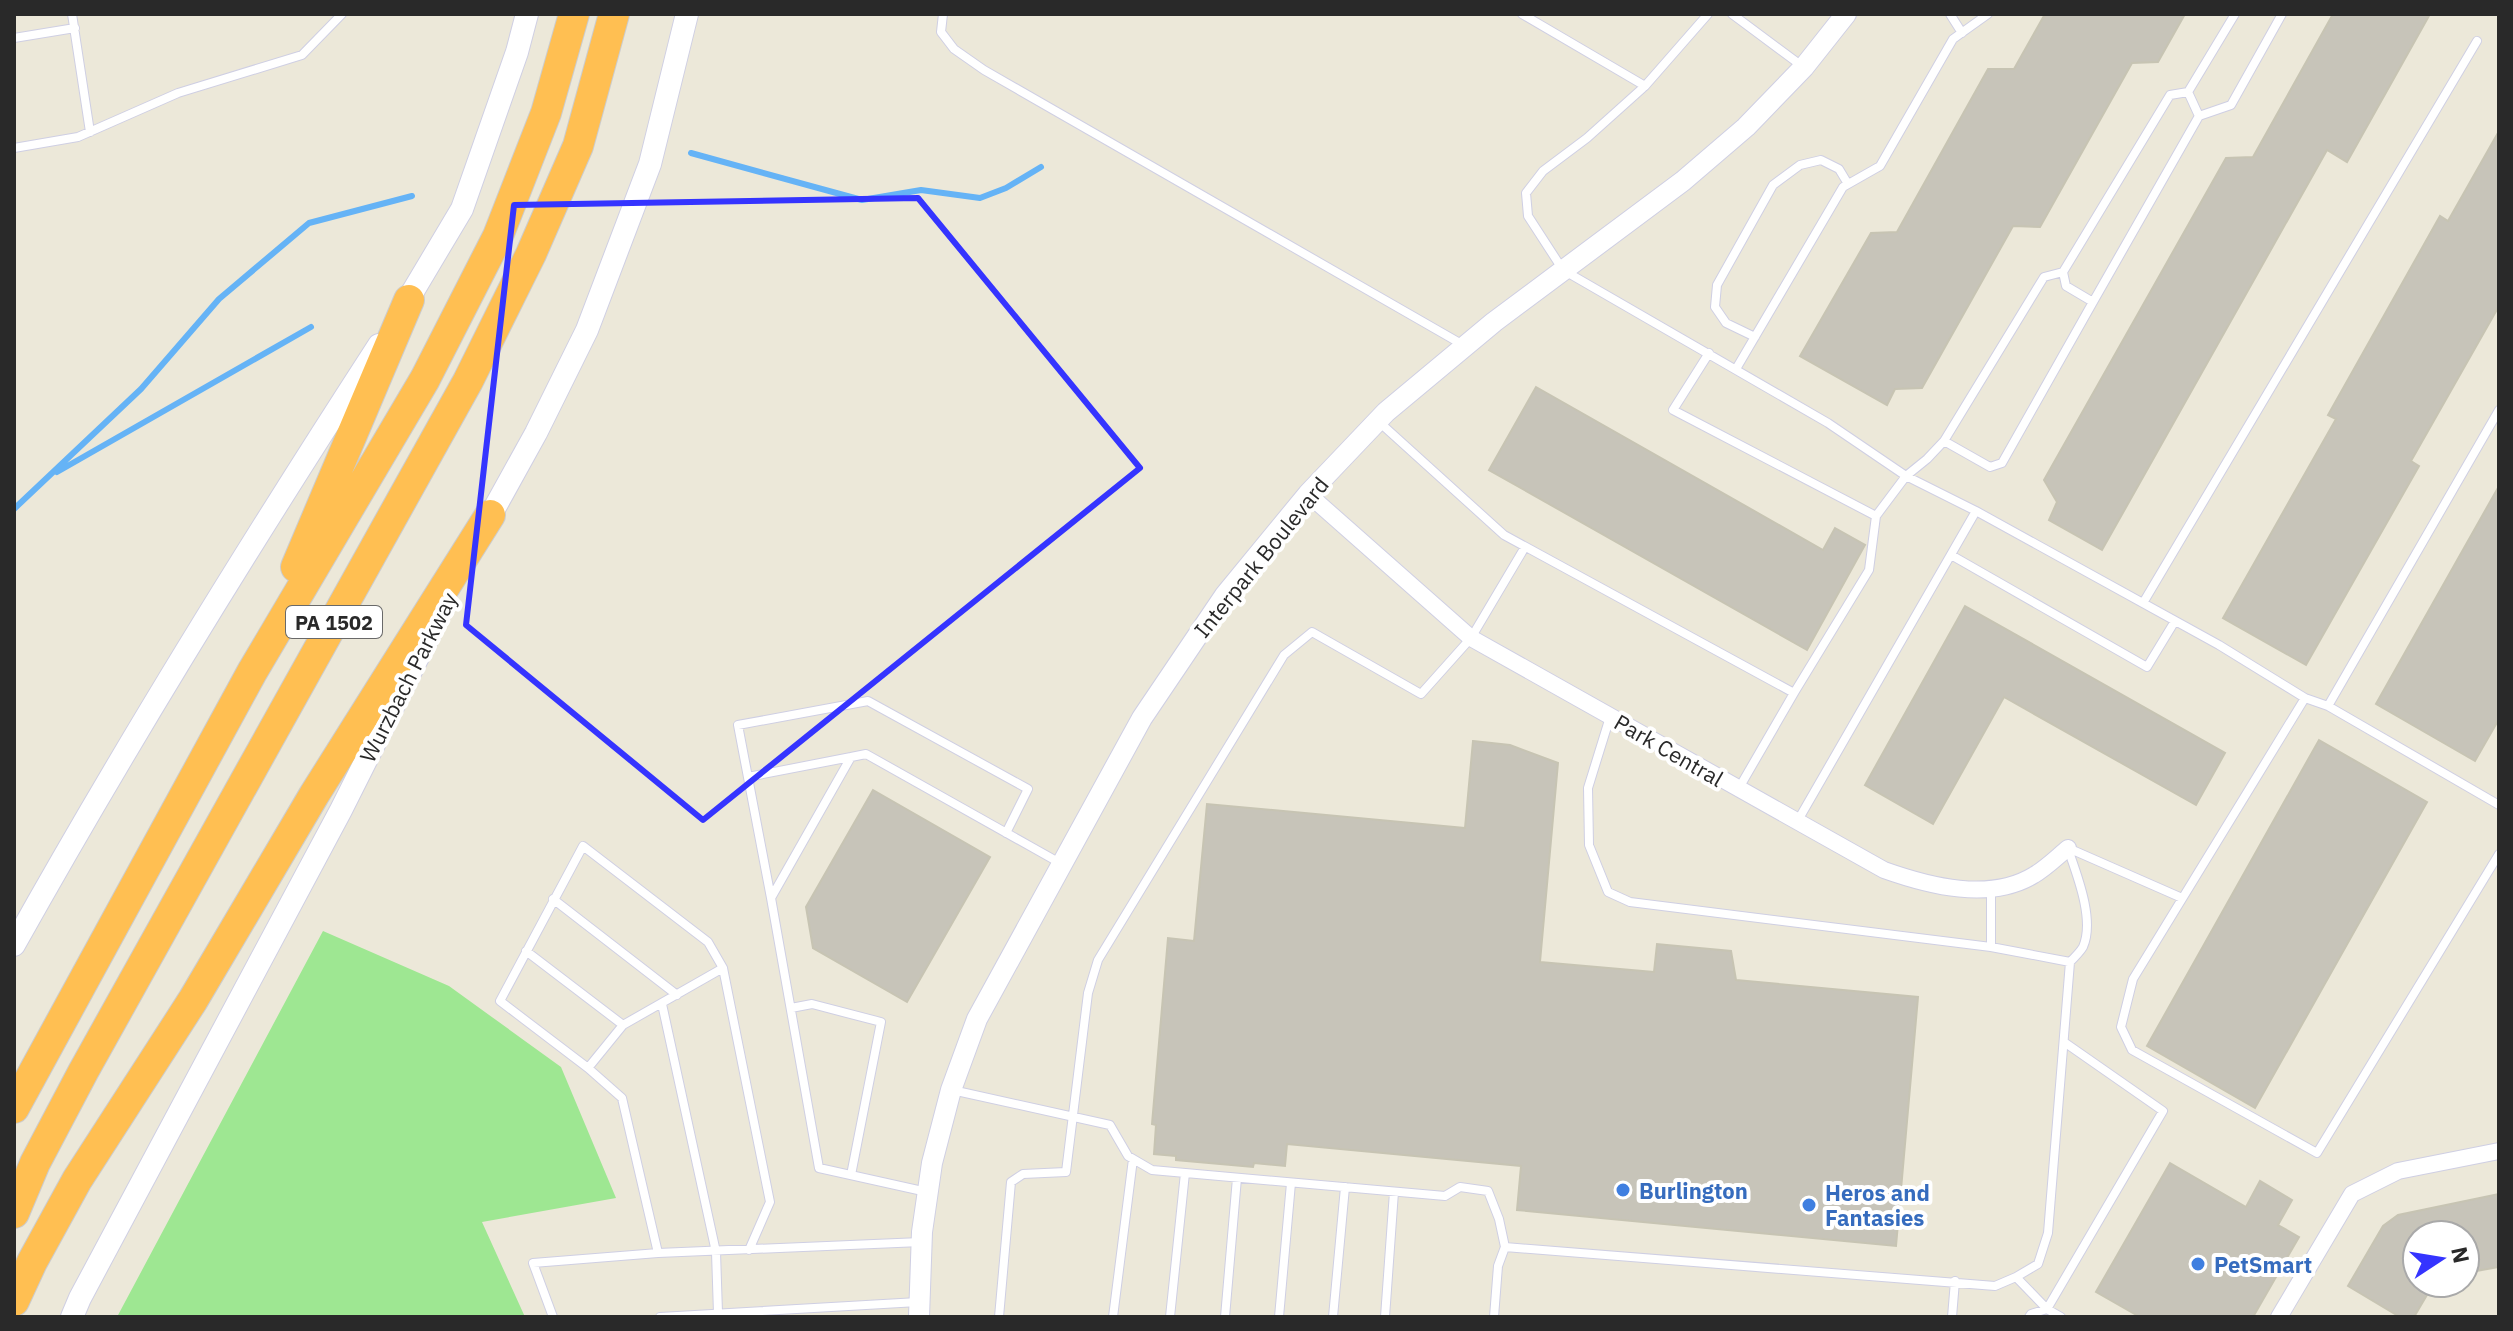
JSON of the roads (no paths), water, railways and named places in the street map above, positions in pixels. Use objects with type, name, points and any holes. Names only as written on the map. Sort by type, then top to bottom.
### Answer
[{"type":"highway","name":"PA 1502","points":[[14,1108],[252,672],[425,379],[498,236],[546,113],[574,14]]},
{"type":"highway","name":"PA 1502","points":[[14,1213],[35,1163],[83,1072],[468,381],[531,254],[578,146],[614,14]]},
{"type":"highway","points":[[252,672],[409,300]]},
{"type":"highway","points":[[14,1301],[77,1180],[193,1000],[314,795],[490,515]]},
{"type":"main road","points":[[14,945],[87,814],[310,451],[409,300],[462,209],[517,52],[527,14]]},
{"type":"main road","name":"Wurzbach Parkway","points":[[72,1317],[341,810],[587,330],[650,164],[687,14]]},
{"type":"street","name":"Interpark Boulevard","points":[[919,1310],[922,1242],[932,1163],[951,1090],[977,1019],[1142,718],[1225,595],[1308,494],[1378,420],[1465,346],[1683,181],[1746,127],[1804,67],[1846,14]]},
{"type":"street","name":"Park Central","points":[[1308,494],[1471,638],[1856,856],[1913,880],[1943,888],[1991,889],[2032,876],[2068,848]]},
{"type":"street","points":[[2279,1317],[2352,1194],[2398,1171],[2499,1151]]},
{"type":"lane","points":[[72,14],[90,132]]},
{"type":"lane","points":[[943,14],[941,32],[954,49],[984,70],[1465,346]]},
{"type":"lane","points":[[1522,14],[1645,86]]},
{"type":"lane","points":[[1708,14],[1645,86],[1587,138],[1543,171],[1526,193],[1528,216],[1563,270],[1828,423],[1906,476],[2143,603],[2305,698],[2328,706],[2499,805]]},
{"type":"lane","points":[[1732,14],[1804,67]]},
{"type":"lane","points":[[1950,14],[1962,33]]},
{"type":"lane","points":[[1736,369],[1843,187],[1880,166],[1953,39],[1988,14]]},
{"type":"lane","points":[[2093,302],[2066,286],[2063,272],[2170,95],[2188,92],[2235,14]]},
{"type":"lane","points":[[1944,441],[1990,467],[2002,463],[2199,116],[2231,105],[2282,14]]},
{"type":"lane","points":[[14,148],[78,137],[178,93],[302,55],[341,15]]},
{"type":"lane","points":[[14,38],[75,28]]},
{"type":"lane","points":[[2143,603],[2477,41]]},
{"type":"lane","points":[[2188,92],[2199,116]]},
{"type":"lane","points":[[1755,337],[1726,323],[1715,307],[1717,285],[1773,185],[1800,165],[1821,160],[1839,169],[1848,184]]},
{"type":"lane","points":[[1738,789],[1869,570],[1876,516],[1906,476],[1944,441],[2044,277],[2063,272]]},
{"type":"lane","points":[[1709,353],[1673,410],[1876,516]]},
{"type":"lane","points":[[2328,706],[2499,410]]},
{"type":"lane","points":[[1378,420],[1504,535],[1794,693]]},
{"type":"lane","points":[[1797,822],[1976,511]]},
{"type":"lane","points":[[999,1317],[1011,1182],[1023,1174],[1066,1172],[1088,993],[1098,960],[1284,655],[1312,632],[1421,694],[1471,638],[1525,547]]},
{"type":"lane","points":[[1951,555],[2147,667],[2175,621]]},
{"type":"lane","points":[[2305,698],[2133,979],[2121,1027],[2132,1050],[2317,1153],[2499,854]]},
{"type":"lane","points":[[928,1192],[819,1168],[738,725],[868,701],[1028,789],[1006,833]]},
{"type":"lane","points":[[1610,717],[1588,788],[1589,845],[1608,892],[1630,902],[1991,947],[2070,962]]},
{"type":"lane","points":[[748,777],[866,754],[1060,863]]},
{"type":"lane","points":[[771,898],[851,757]]},
{"type":"lane","points":[[658,1253],[622,1098],[500,1001],[583,846],[708,942],[723,968],[770,1202],[749,1250]]},
{"type":"lane","points":[[2068,848],[2182,898]]},
{"type":"lane","points":[[1505,1247],[1995,1286],[2038,1264],[2048,1233],[2070,962],[2082,948],[2086,928],[2083,890],[2068,848]]},
{"type":"lane","points":[[1991,889],[1991,947]]},
{"type":"lane","points":[[553,899],[677,995]]},
{"type":"lane","points":[[526,951],[623,1025]]},
{"type":"lane","points":[[588,1068],[623,1025],[723,968]]},
{"type":"lane","points":[[662,1004],[716,1252],[718,1313]]},
{"type":"lane","points":[[791,1008],[812,1004],[881,1022],[851,1175]]},
{"type":"lane","points":[[2030,1315],[2047,1309],[2163,1111],[2064,1042]]},
{"type":"lane","points":[[951,1090],[1110,1125],[1128,1156],[1152,1170],[1445,1196],[1460,1187],[1488,1191],[1505,1247],[1498,1266],[1494,1317]]},
{"type":"lane","points":[[1113,1317],[1133,1159]]},
{"type":"lane","points":[[1170,1317],[1185,1173]]},
{"type":"lane","points":[[1225,1317],[1237,1178]]},
{"type":"lane","points":[[1279,1317],[1291,1183]]},
{"type":"lane","points":[[1333,1317],[1345,1187]]},
{"type":"lane","points":[[1385,1317],[1394,1192]]},
{"type":"lane","points":[[553,1317],[533,1263],[658,1253],[922,1242]]},
{"type":"lane","points":[[2016,1277],[2047,1309],[2061,1317]]},
{"type":"lane","points":[[1952,1317],[1955,1281]]},
{"type":"lane","points":[[648,1317],[919,1310]]},
{"type":"waterway","points":[[691,153],[862,200],[921,190],[980,198],[1006,188],[1041,167]]},
{"type":"waterway","points":[[14,509],[141,389],[219,299],[309,223],[412,196]]},
{"type":"waterway","points":[[57,472],[311,327]]},
{"type":"place","name":"Burlington","points":[[1623,1190]]},
{"type":"place","name":"Heros and Fantasies","points":[[1809,1205]]},
{"type":"place","name":"PetSmart","points":[[2198,1264]]}]
